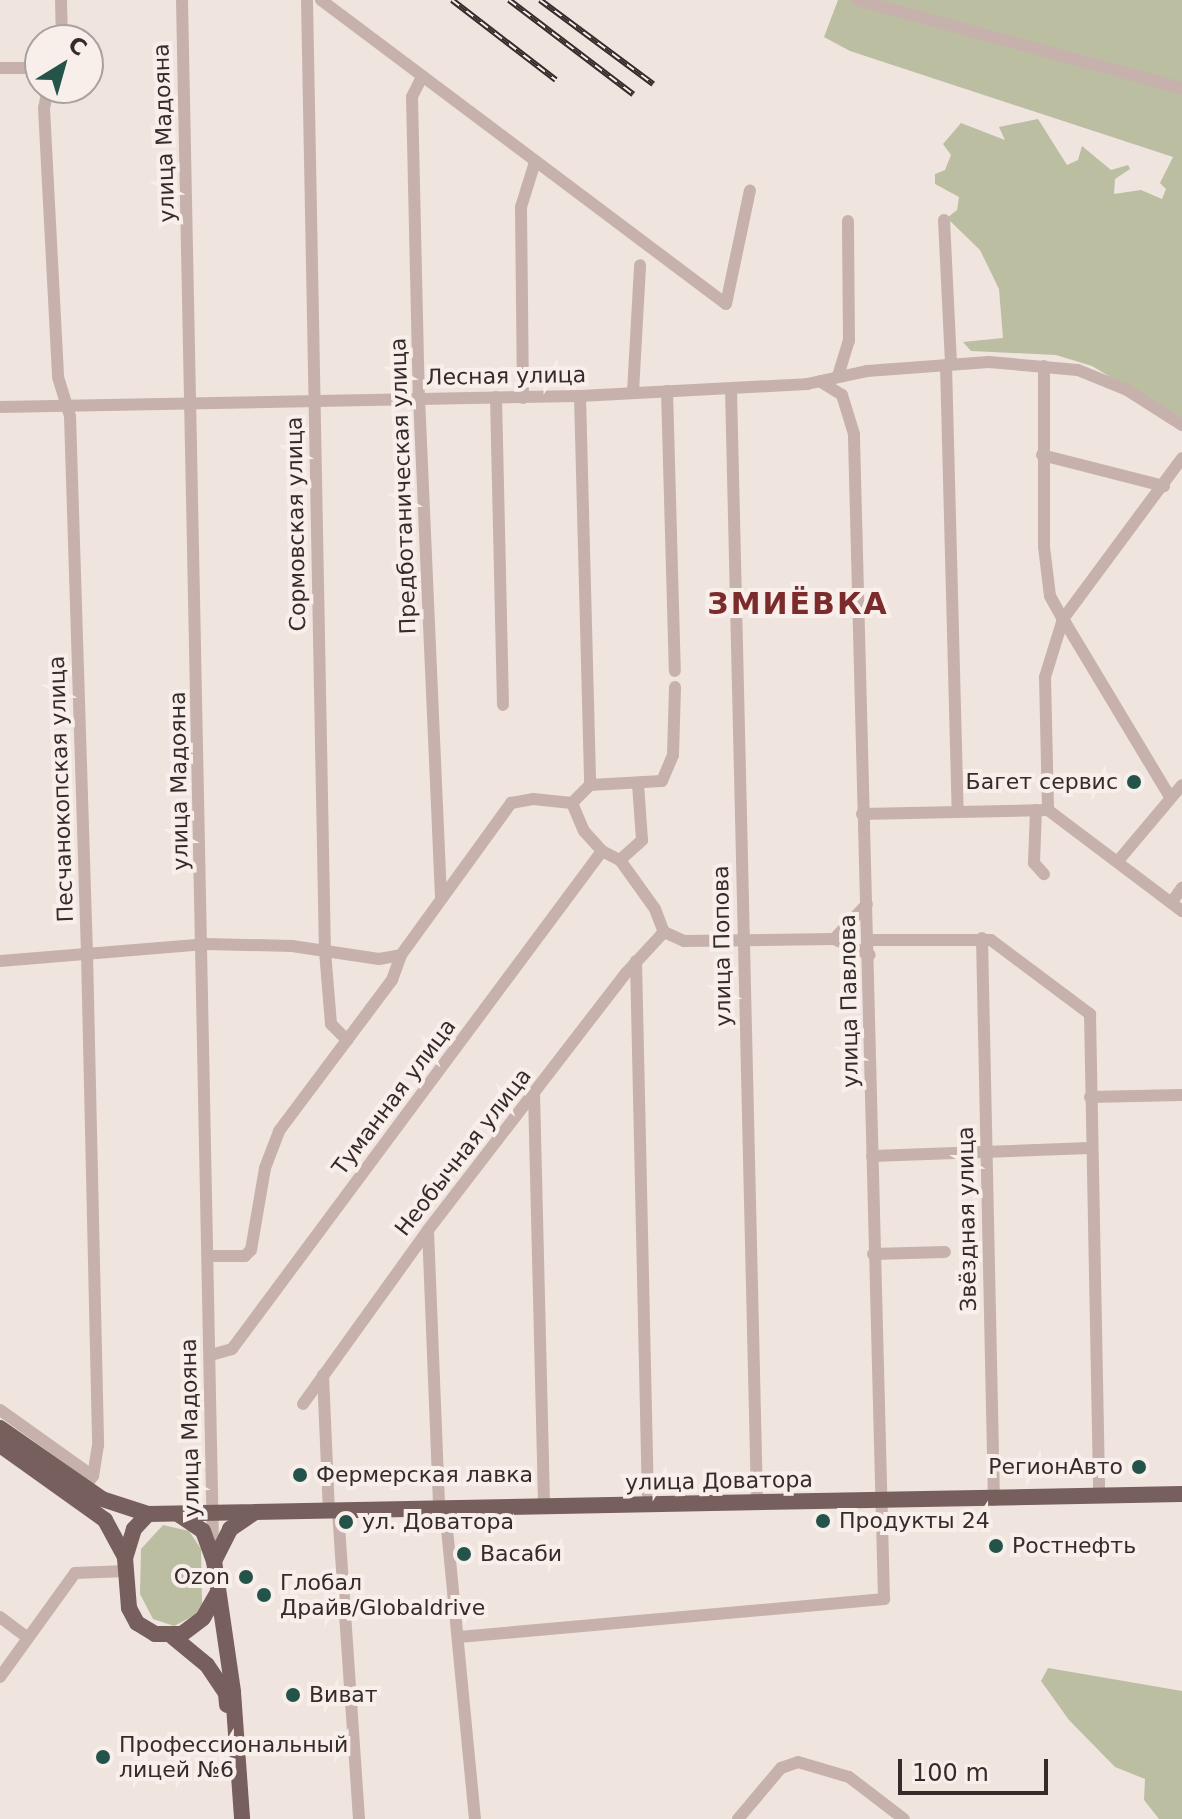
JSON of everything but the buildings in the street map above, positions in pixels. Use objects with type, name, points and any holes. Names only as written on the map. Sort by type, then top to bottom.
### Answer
[{"type":"main road","points":[[0,1428],[88,1482],[148,1514],[176,1513],[203,1531],[214,1561],[233,1692],[242,1819]]},
{"type":"main road","points":[[0,1445],[105,1520],[125,1564],[129,1608],[137,1623],[149,1632],[173,1637],[199,1656],[226,1693],[234,1819]]},
{"type":"main road","name":"улица Доватора","points":[[176,1513],[757,1501],[994,1500],[1182,1494]]},
{"type":"main road","points":[[214,1561],[230,1529],[256,1512]]},
{"type":"main road","points":[[125,1564],[134,1529],[148,1514]]},
{"type":"main road","points":[[173,1637],[196,1624],[217,1594]]},
{"type":"street","points":[[61,0],[62,24]]},
{"type":"street","name":"улица Мадояна","points":[[182,0],[194,401],[214,1561]]},
{"type":"street","name":"Сормовская улица","points":[[307,0],[325,951],[331,1024],[347,1040]]},
{"type":"street","points":[[321,0],[726,304],[750,190]]},
{"type":"street","points":[[857,0],[1182,88]]},
{"type":"street","points":[[0,68],[24,68]]},
{"type":"street","name":"Предботаническая улица","points":[[422,77],[412,97],[419,397],[441,897]]},
{"type":"street","name":"Песчанокопская улица","points":[[45,104],[58,377],[68,405],[87,954],[98,1445],[88,1482]]},
{"type":"street","points":[[523,398],[521,207],[535,162]]},
{"type":"street","points":[[944,220],[958,810]]},
{"type":"street","points":[[838,376],[849,341],[848,221]]},
{"type":"street","points":[[633,392],[640,265]]},
{"type":"street","name":"Лесная улица","points":[[0,407],[580,396],[731,389],[949,365],[1044,366],[1098,377],[1182,425]]},
{"type":"street","points":[[1044,366],[1042,455],[1050,596],[1170,797]]},
{"type":"street","name":"улица Павлова","points":[[459,1637],[884,1599],[873,1254],[870,955],[862,814],[854,434],[847,402],[820,381]]},
{"type":"street","name":"улица Попова","points":[[731,389],[741,943],[757,1501]]},
{"type":"street","points":[[667,391],[675,671]]},
{"type":"street","points":[[580,396],[590,785]]},
{"type":"street","points":[[496,397],[503,705]]},
{"type":"street","points":[[1042,455],[1164,486]]},
{"type":"street","points":[[1044,874],[1034,863],[1042,810],[1045,677],[1063,619],[1182,458]]},
{"type":"street","points":[[210,1256],[245,1256],[251,1250],[272,1145],[392,980],[401,955],[502,810],[522,800],[572,803],[590,785],[657,784],[666,777],[673,755],[675,687]]},
{"type":"street","points":[[620,860],[642,840],[638,784]]},
{"type":"street","points":[[1118,861],[1182,785]]},
{"type":"street","points":[[572,803],[584,831],[602,851],[620,860],[655,909],[664,932],[684,941],[741,943],[834,939],[870,955]]},
{"type":"street","points":[[862,814],[1042,810],[1118,861],[1177,907],[1182,888]]},
{"type":"street","name":"Туманная улица","points":[[211,1355],[232,1349],[602,851]]},
{"type":"street","points":[[834,939],[867,903]]},
{"type":"street","name":"Необычная улица","points":[[303,1404],[428,1230],[636,961],[664,932]]},
{"type":"street","points":[[869,940],[982,938],[1086,1007],[1092,1023],[1090,1148],[1099,1497]]},
{"type":"street","name":"Звёздная улица","points":[[982,938],[994,1500]]},
{"type":"street","points":[[0,961],[205,944],[325,951],[379,959],[401,955]]},
{"type":"street","points":[[636,961],[648,1504]]},
{"type":"street","points":[[534,1093],[544,1506]]},
{"type":"street","points":[[1090,1097],[1182,1095]]},
{"type":"street","points":[[872,1156],[1090,1148]]},
{"type":"street","points":[[428,1230],[442,1508],[459,1637],[475,1819]]},
{"type":"street","points":[[873,1254],[945,1252]]},
{"type":"street","points":[[323,1375],[359,1819]]},
{"type":"street","points":[[0,1410],[88,1482]]},
{"type":"street","points":[[0,1677],[75,1573],[125,1564]]},
{"type":"street","points":[[0,1617],[28,1638]]},
{"type":"street","points":[[738,1819],[781,1768],[798,1762],[841,1773],[887,1814],[904,1819]]},
{"type":"green space","points":[[838,0],[1182,0],[1182,420],[1092,366],[1056,355],[971,351],[963,342],[1003,338],[999,289],[980,250],[947,218],[957,210],[959,197],[935,184],[935,174],[945,170],[951,155],[943,144],[961,123],[1005,140],[999,127],[1038,119],[1067,165],[1078,160],[1082,146],[1111,170],[1128,165],[1130,169],[1115,179],[1114,194],[1141,190],[1162,199],[1166,189],[1160,183],[1173,157],[850,51],[824,37]]},
{"type":"green space","points":[[163,1525],[189,1531],[201,1549],[202,1604],[195,1615],[174,1626],[153,1619],[140,1594],[141,1549]]},
{"type":"green space","points":[[1048,1668],[1182,1691],[1182,1819],[1159,1819],[1144,1800],[1145,1779],[1115,1767],[1069,1720],[1041,1681]]},
{"type":"railway","points":[[452,0],[556,80]]},
{"type":"railway","points":[[509,0],[633,94]]},
{"type":"railway","points":[[540,0],[653,84]]},
{"type":"place","name":"Багет сервис","points":[[1134,782]]},
{"type":"place","name":"РегионАвто","points":[[1139,1467]]},
{"type":"place","name":"Фермерская лавка","points":[[300,1475]]},
{"type":"place","name":"Продукты 24","points":[[823,1521]]},
{"type":"place","name":"ул. Доватора","points":[[346,1522]]},
{"type":"place","name":"Ростнефть","points":[[996,1546]]},
{"type":"place","name":"Васаби","points":[[464,1554]]},
{"type":"place","name":"Ozon","points":[[246,1577]]},
{"type":"place","name":"Глобал Драйв/Globaldrive","points":[[264,1595]]},
{"type":"place","name":"Виват","points":[[293,1695]]},
{"type":"place","name":"Профессиональный лицей №6","points":[[103,1757]]},
{"type":"district","name":"ЗМИЁВКА","points":[[798,604]]}]
